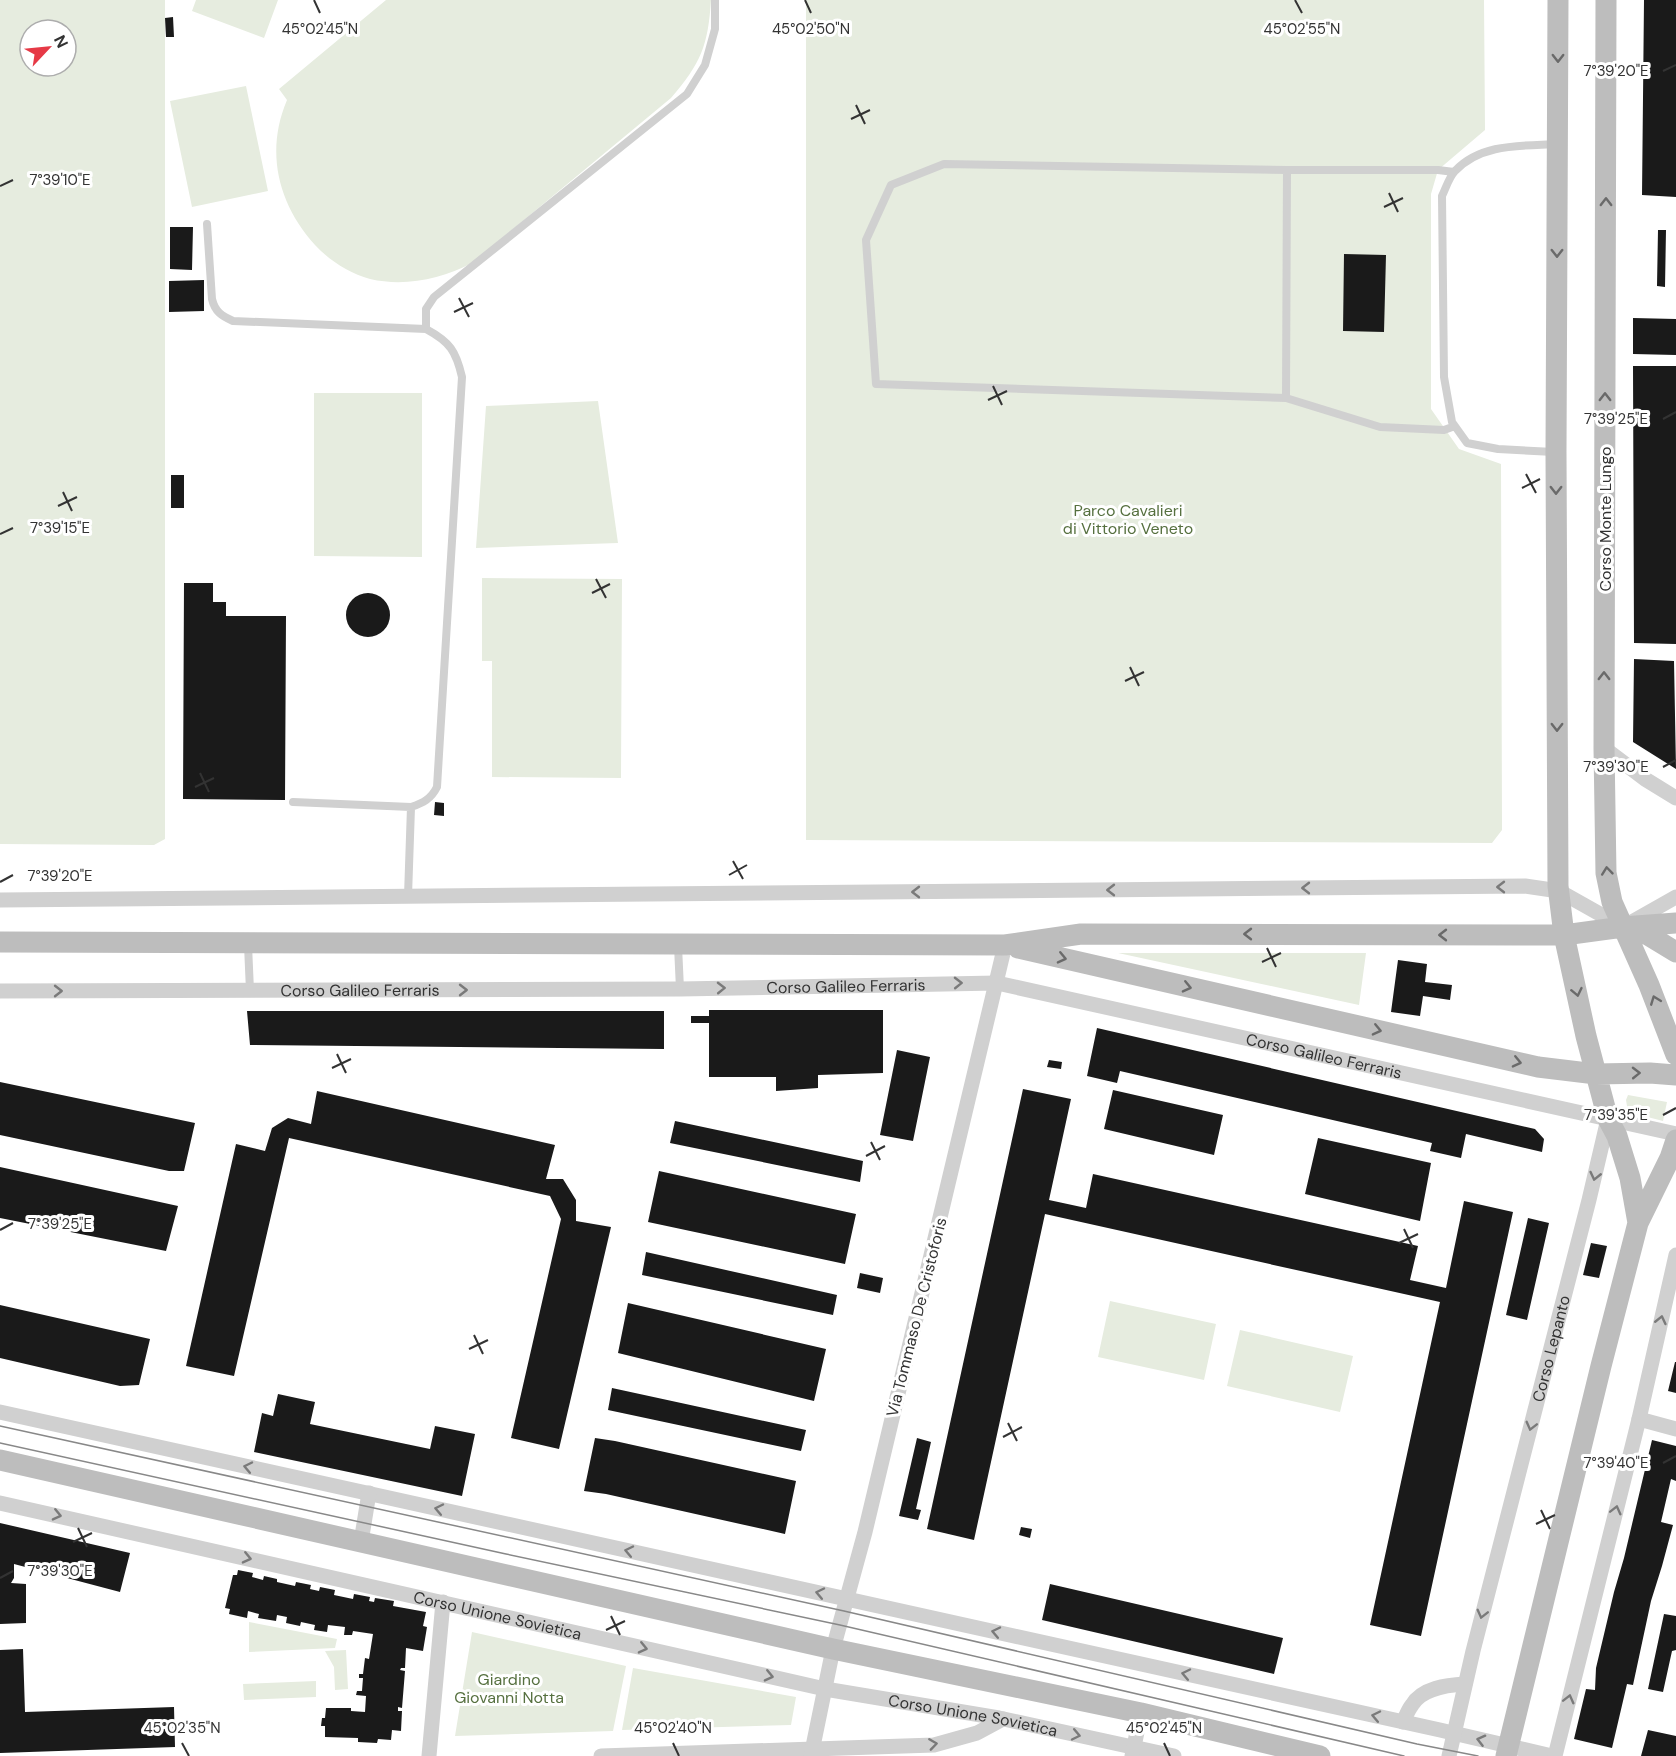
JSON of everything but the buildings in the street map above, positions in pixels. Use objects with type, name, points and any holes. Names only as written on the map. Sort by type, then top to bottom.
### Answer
[{"type":"main road","points":[[1558,0],[1556,452],[1559,891],[1564,935],[1586,1036],[1608,1119],[1617,1136],[1630,1178],[1638,1223]]},
{"type":"main road","name":"Corso Monte Lungo","points":[[1606,0],[1604,748],[1606,873],[1612,902],[1649,985],[1676,1055]]},
{"type":"main road","points":[[0,942],[1005,945],[1081,934],[1564,935],[1676,923]]},
{"type":"main road","points":[[1623,927],[1648,935],[1676,952]]},
{"type":"main road","points":[[1005,945],[1538,1067],[1596,1074],[1650,1073],[1676,1076]]},
{"type":"main road","points":[[1507,1751],[1638,1223],[1671,1158],[1676,1140]]},
{"type":"main road","name":"Corso Unione Sovietica","points":[[0,1460],[833,1649],[1141,1713],[1320,1756]]},
{"type":"street","points":[[1604,748],[1645,780],[1676,798]]},
{"type":"street","points":[[0,900],[1525,886],[1559,891],[1623,927],[1676,897]]},
{"type":"street","name":"Via Tommaso De Cristoforis","points":[[812,1752],[833,1649],[848,1599],[1005,945]]},
{"type":"street","name":"Corso Galileo Ferraris","points":[[0,991],[680,989],[997,983],[1676,1134]]},
{"type":"street","name":"Corso Lepanto","points":[[1449,1756],[1465,1684],[1608,1119]]},
{"type":"street","points":[[0,1412],[1454,1733],[1507,1751],[1554,1756],[1639,1419],[1676,1255]]},
{"type":"street","points":[[1639,1419],[1676,1429]]},
{"type":"street","points":[[361,1542],[369,1493]]},
{"type":"street","name":"Corso Unione Sovietica","points":[[0,1503],[825,1689],[1003,1719],[1133,1752],[1174,1756]]},
{"type":"street","points":[[429,1756],[443,1602]]},
{"type":"street","points":[[1403,1722],[1412,1703],[1420,1696],[1436,1688],[1465,1684]]},
{"type":"street","points":[[1133,1752],[1141,1713]]},
{"type":"street","points":[[602,1756],[812,1752],[934,1744],[976,1733],[1003,1719]]},
{"type":"lane","points":[[426,329],[426,309],[434,297],[687,94],[705,65],[715,28],[715,0]]},
{"type":"lane","points":[[1556,452],[1498,450],[1467,443],[1452,422],[1444,377],[1442,196],[1454,172],[1473,156],[1485,150],[1558,144]]},
{"type":"lane","points":[[1454,172],[944,164],[891,185],[866,240],[876,384],[1286,398],[1380,427],[1444,430],[1455,426]]},
{"type":"lane","points":[[1286,398],[1287,170]]},
{"type":"lane","points":[[207,224],[212,299],[213,306],[218,313],[233,321],[426,329],[450,345],[458,359],[462,377],[437,787],[434,795],[411,807],[293,802]]},
{"type":"lane","points":[[408,896],[411,807]]},
{"type":"lane","points":[[248,942],[250,991]]},
{"type":"lane","points":[[678,944],[680,989]]},
{"type":"green space","points":[[0,0],[165,0],[165,839],[154,845],[0,844]]},
{"type":"green space","points":[[196,0],[278,0],[264,38],[192,11]]},
{"type":"green space","points":[[386,0],[711,0],[708,30],[701,53],[696,64],[671,98],[472,263],[435,277],[396,282],[370,279],[347,270],[315,245],[302,229],[284,195],[276,158],[280,119],[287,100],[279,89]]},
{"type":"green space","name":"Parco Cavalieri di Vittorio Veneto","points":[[806,0],[1484,0],[1485,130],[1438,170],[1431,194],[1431,409],[1459,449],[1501,464],[1502,830],[1492,843],[806,840]]},
{"type":"green space","points":[[246,86],[268,191],[192,207],[170,101]]},
{"type":"green space","points":[[314,393],[422,393],[422,557],[314,556]]},
{"type":"green space","points":[[598,401],[618,543],[476,548],[486,406]]},
{"type":"green space","points":[[482,578],[622,579],[621,778],[492,777],[492,661],[482,661]]},
{"type":"green space","points":[[1118,953],[1366,953],[1359,1005]]},
{"type":"green space","points":[[1628,1095],[1667,1102],[1663,1121],[1628,1112],[1626,1100]]},
{"type":"green space","points":[[1110,1301],[1216,1324],[1204,1380],[1098,1357]]},
{"type":"green space","points":[[1240,1330],[1353,1356],[1340,1412],[1227,1386]]},
{"type":"green space","points":[[249,1622],[337,1639],[335,1648],[249,1652]]},
{"type":"green space","name":"Giardino Giovanni Notta","points":[[472,1632],[626,1666],[613,1731],[455,1736]]},
{"type":"green space","points":[[346,1650],[348,1689],[335,1690],[334,1667],[325,1651]]},
{"type":"green space","points":[[633,1668],[796,1697],[791,1725],[622,1730]]},
{"type":"green space","points":[[316,1681],[316,1697],[244,1700],[243,1684]]},
{"type":"tram line","points":[[0,1426],[844,1611],[1417,1744],[1478,1756]]},
{"type":"tram line","points":[[0,1443],[840,1625],[1404,1756]]}]
